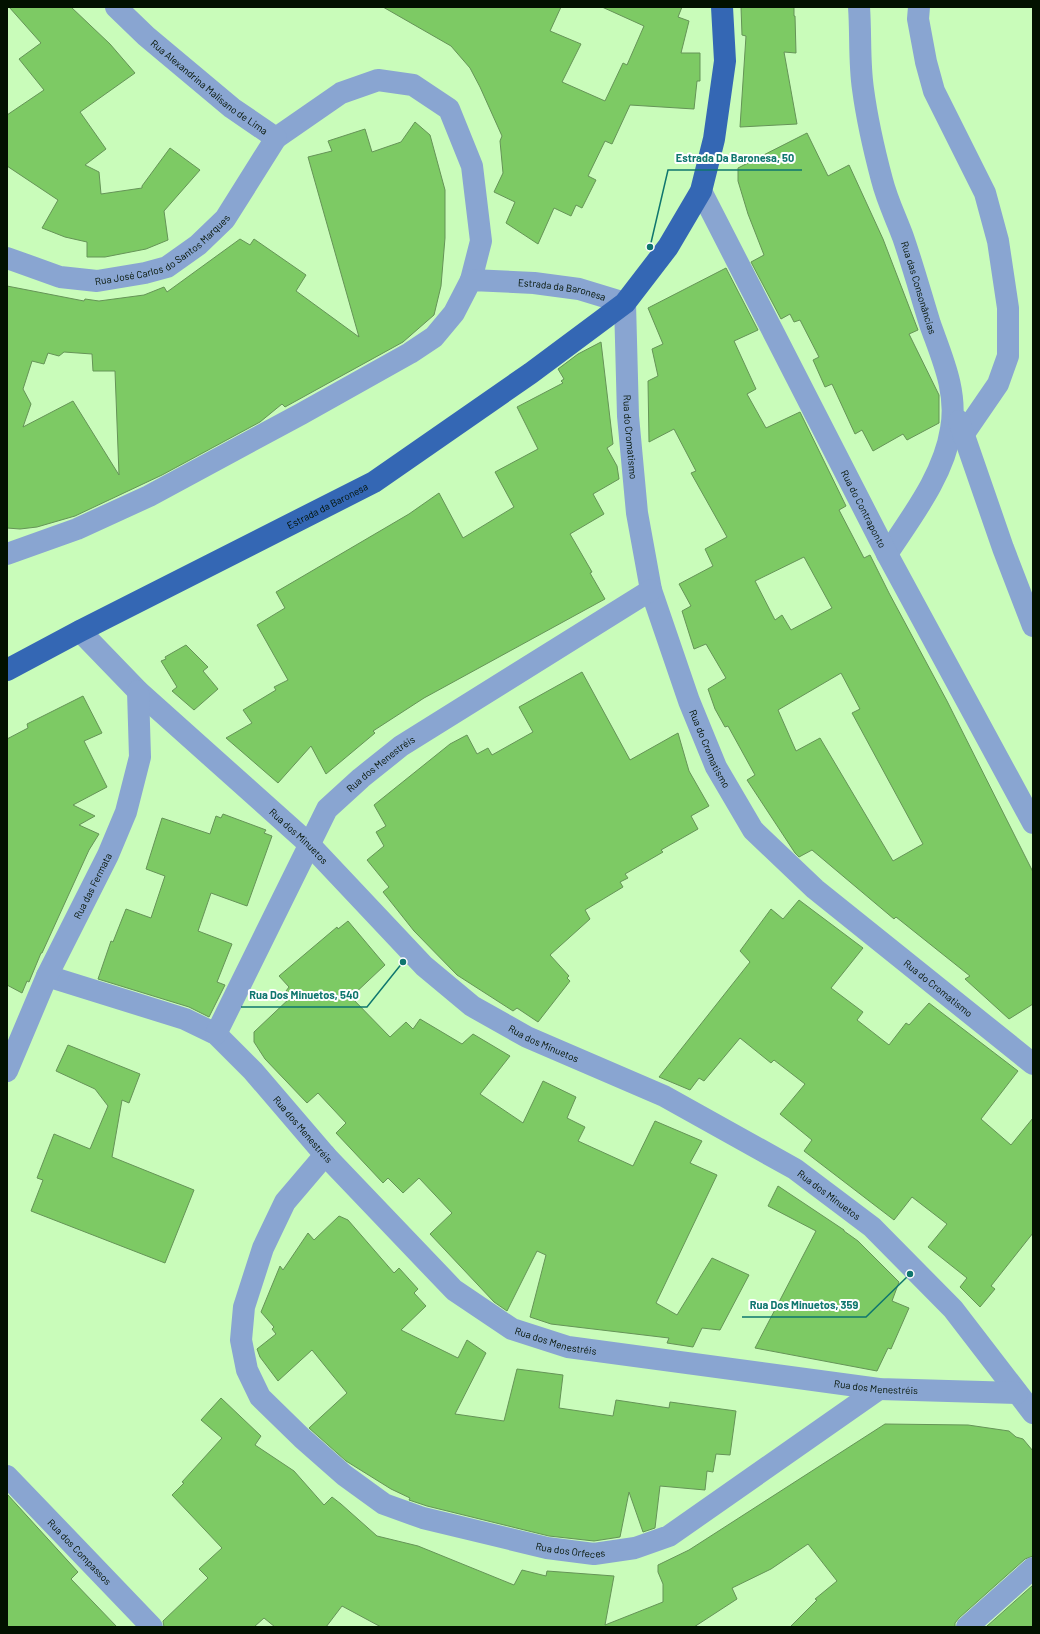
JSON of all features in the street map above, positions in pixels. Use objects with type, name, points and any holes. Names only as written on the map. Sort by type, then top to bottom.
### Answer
[{"type":"main road","name":"Estrada da Baronesa","points":[[7,670],[80,631],[374,482],[524,377],[625,303],[668,247],[701,191],[714,139],[726,61],[722,7]]},
{"type":"street","name":"Rua Alexandrina Malisano de Lima","points":[[116,7],[146,36],[232,108],[276,138],[341,93],[378,80],[413,85],[449,109],[472,166],[481,241],[471,280]]},
{"type":"street","name":"Rua das Consonâncias","points":[[859,7],[863,88],[870,132],[882,182],[916,274],[926,310],[950,380],[953,403],[952,428],[946,451],[934,477],[914,513],[886,554]]},
{"type":"street","points":[[919,7],[918,19],[934,92],[986,193],[998,240],[1008,308],[1008,356],[998,384],[964,435]]},
{"type":"street","name":"Rua José Carlos do Santos Marques","points":[[7,258],[60,277],[97,281],[145,273],[167,267],[198,245],[225,219],[276,138]]},
{"type":"street","name":"Rua do Contraponto","points":[[701,191],[886,554],[1033,823]]},
{"type":"street","points":[[7,554],[77,529],[149,496],[410,353],[434,337],[454,313],[471,280]]},
{"type":"street","name":"Estrada da Baronesa","points":[[471,280],[534,283],[579,289],[625,303]]},
{"type":"street","name":"Rua do Cromatismo","points":[[625,303],[628,416],[637,513],[651,590],[689,701],[716,767],[753,830],[814,889],[1033,1064]]},
{"type":"street","points":[[953,403],[1003,548],[1033,626]]},
{"type":"street","name":"Rua dos Menestréis","points":[[216,1034],[327,809],[361,778],[401,746],[651,590]]},
{"type":"street","name":"Rua dos Minuetos","points":[[80,631],[138,691],[309,844],[424,966],[472,1006],[527,1037],[664,1096],[795,1169],[872,1227],[953,1309],[1033,1413]]},
{"type":"street","name":"Rua das Fermata","points":[[7,1071],[47,976],[108,856],[126,812],[140,757],[138,691]]},
{"type":"street","name":"Rua dos Menestréis","points":[[47,976],[185,1019],[216,1034],[253,1071],[325,1155],[454,1290],[512,1329],[568,1347],[879,1389],[1017,1393]]},
{"type":"street","name":"Rua dos Orfeces","points":[[325,1155],[284,1202],[263,1248],[244,1307],[241,1340],[247,1370],[260,1397],[302,1438],[344,1475],[384,1504],[423,1518],[547,1548],[594,1554],[635,1548],[669,1536],[879,1389]]},
{"type":"street","name":"Rua dos Compassos","points":[[7,1476],[152,1627]]},
{"type":"street","points":[[966,1627],[1033,1568]]},
{"type":"building","points":[[9,7],[71,7],[110,44],[135,73],[80,112],[106,149],[85,165],[99,172],[101,194],[142,188],[170,148],[200,170],[164,211],[168,240],[146,249],[105,257],[87,257],[87,242],[65,237],[42,228],[58,200],[7,166],[7,115],[44,90],[19,59],[41,43]]},
{"type":"building","points":[[383,7],[561,7],[550,31],[581,44],[562,82],[605,101],[623,63],[627,65],[644,26],[602,7],[682,7],[678,17],[689,21],[681,53],[700,53],[700,81],[697,81],[694,109],[630,105],[612,144],[605,141],[588,176],[596,180],[582,208],[576,205],[571,216],[554,208],[538,244],[506,223],[515,202],[494,192],[503,173],[500,141],[502,136],[470,68],[451,46]]},
{"type":"building","points":[[741,7],[794,7],[796,53],[784,52],[797,124],[740,127],[746,36],[742,35]]},
{"type":"building","points":[[415,122],[430,135],[445,190],[445,238],[441,286],[434,315],[403,342],[285,407],[282,404],[260,422],[162,475],[75,516],[37,527],[20,529],[7,528],[7,286],[84,301],[85,299],[99,301],[144,295],[164,287],[167,292],[240,239],[250,245],[254,239],[306,275],[296,291],[359,337],[308,157],[332,151],[328,141],[365,129],[372,152],[401,142]],"holes":[[[64,352],[92,354],[93,371],[115,371],[119,475],[73,401],[23,427],[31,404],[23,389],[32,361],[44,364],[48,353],[59,356]]]},
{"type":"building","points":[[807,133],[828,176],[849,165],[883,239],[918,330],[909,334],[939,395],[939,423],[907,440],[903,434],[873,451],[862,430],[855,434],[832,384],[825,387],[813,360],[819,357],[800,320],[794,322],[790,314],[781,319],[751,262],[764,255],[748,214],[738,181],[738,168]]},
{"type":"building","points":[[726,268],[758,330],[734,341],[756,389],[747,394],[766,428],[800,412],[846,506],[839,510],[864,558],[870,555],[947,701],[1033,872],[1033,1004],[1009,1019],[965,979],[970,976],[896,917],[894,919],[812,850],[799,857],[747,780],[755,775],[728,726],[725,727],[715,709],[708,689],[726,678],[706,644],[694,649],[682,611],[691,606],[679,584],[713,566],[705,549],[727,537],[691,473],[696,471],[674,429],[649,442],[648,381],[658,376],[652,349],[663,344],[648,308]],"holes":[[[804,557],[832,608],[791,630],[782,615],[775,620],[755,581]],[[841,673],[860,709],[852,713],[923,844],[893,861],[820,738],[796,751],[778,710]]]},
{"type":"building","points":[[601,342],[613,444],[607,448],[617,466],[619,479],[593,494],[604,514],[570,534],[592,572],[590,573],[605,599],[424,698],[373,731],[375,733],[326,774],[311,746],[278,783],[226,738],[252,723],[243,710],[276,690],[274,687],[288,680],[257,625],[285,608],[276,592],[409,514],[439,493],[463,538],[514,507],[495,472],[538,449],[517,407],[563,383],[561,381],[564,379],[558,369],[578,354]]},
{"type":"building","points":[[186,645],[208,667],[203,671],[218,689],[194,710],[172,691],[177,687],[161,661],[166,659],[165,657]]},
{"type":"building","points":[[582,672],[630,760],[678,733],[689,771],[709,806],[691,816],[698,829],[661,850],[663,852],[625,874],[628,878],[620,882],[623,887],[585,910],[590,919],[550,955],[569,976],[567,978],[570,981],[538,1022],[517,1008],[513,1011],[457,975],[414,931],[383,892],[389,887],[367,860],[384,846],[376,832],[386,826],[374,805],[450,744],[467,735],[477,754],[488,748],[492,755],[533,732],[519,707]]},
{"type":"building","points":[[83,696],[102,733],[84,741],[107,787],[73,805],[95,816],[79,825],[99,834],[89,850],[29,982],[27,981],[22,993],[7,985],[7,739],[28,728],[27,724]]},
{"type":"building","points":[[223,814],[266,830],[264,833],[272,836],[247,906],[211,893],[198,931],[232,944],[217,982],[225,985],[209,1017],[189,1007],[98,979],[111,941],[113,942],[126,909],[151,918],[165,876],[146,869],[162,818],[210,834],[216,816],[221,818]]},
{"type":"building","points":[[799,900],[863,948],[831,988],[863,1012],[857,1020],[889,1045],[906,1023],[909,1025],[929,1003],[1018,1071],[981,1119],[1011,1145],[1033,1118],[1033,1233],[991,1286],[995,1289],[980,1307],[960,1287],[967,1278],[928,1247],[947,1224],[912,1197],[894,1220],[804,1151],[812,1140],[780,1114],[805,1084],[774,1060],[771,1063],[740,1038],[704,1081],[699,1078],[690,1090],[659,1077],[750,962],[740,951],[771,909],[783,919]]},
{"type":"building","points":[[348,921],[385,965],[351,997],[390,1037],[406,1022],[413,1029],[420,1019],[462,1044],[473,1034],[510,1056],[480,1094],[523,1123],[543,1081],[576,1097],[567,1118],[585,1127],[578,1141],[633,1166],[655,1121],[702,1141],[690,1163],[717,1175],[656,1303],[677,1315],[712,1258],[749,1275],[720,1330],[702,1328],[693,1347],[667,1343],[669,1338],[551,1324],[530,1317],[546,1255],[537,1251],[507,1311],[494,1302],[430,1234],[452,1213],[419,1178],[403,1193],[388,1178],[383,1183],[336,1133],[346,1123],[318,1093],[307,1103],[265,1059],[254,1042],[254,1032],[291,997],[286,991],[289,987],[279,976],[337,927],[338,929]]},
{"type":"building","points":[[68,1045],[140,1074],[129,1103],[122,1100],[112,1157],[194,1190],[165,1263],[31,1211],[43,1180],[37,1178],[54,1134],[90,1149],[108,1106],[95,1089],[56,1071]]},
{"type":"building","points":[[778,1186],[858,1241],[899,1282],[892,1301],[909,1308],[891,1349],[888,1348],[877,1371],[755,1348],[816,1231],[768,1206]]},
{"type":"building","points":[[339,1216],[348,1220],[394,1273],[399,1268],[418,1289],[414,1293],[426,1306],[401,1330],[458,1358],[467,1340],[486,1353],[455,1414],[504,1421],[517,1369],[563,1375],[559,1408],[613,1416],[616,1400],[669,1408],[670,1402],[736,1411],[730,1455],[716,1454],[713,1472],[707,1471],[705,1490],[660,1486],[655,1528],[643,1532],[629,1492],[620,1537],[594,1541],[549,1536],[427,1506],[409,1500],[410,1498],[391,1489],[346,1461],[309,1428],[347,1393],[312,1350],[278,1381],[260,1357],[257,1349],[276,1334],[272,1329],[274,1327],[261,1312],[280,1266],[283,1270],[308,1233],[314,1240]]},
{"type":"building","points":[[221,1398],[261,1436],[255,1445],[294,1471],[324,1505],[332,1497],[377,1536],[418,1546],[514,1585],[522,1570],[546,1576],[547,1571],[614,1576],[605,1625],[663,1602],[663,1584],[658,1572],[658,1565],[689,1550],[885,1424],[968,1425],[1009,1431],[1016,1437],[1023,1439],[1033,1451],[1033,1556],[1025,1559],[959,1618],[955,1623],[955,1627],[790,1627],[817,1600],[815,1599],[837,1581],[808,1544],[771,1569],[732,1588],[737,1599],[694,1627],[381,1627],[342,1606],[326,1627],[275,1627],[264,1618],[254,1627],[164,1627],[163,1621],[208,1578],[199,1569],[222,1548],[172,1495],[222,1438],[201,1420]]},
{"type":"building","points":[[7,1494],[78,1572],[71,1579],[117,1627],[7,1627]]},
{"type":"building","points":[[1033,1585],[1033,1627],[986,1627]]},
{"type":"place","name":"Estrada Da Baronesa, 50","points":[[650,247]]},
{"type":"place","name":"Rua Dos Minuetos, 540","points":[[403,962]]},
{"type":"place","name":"Rua Dos Minuetos, 359","points":[[910,1274]]}]
